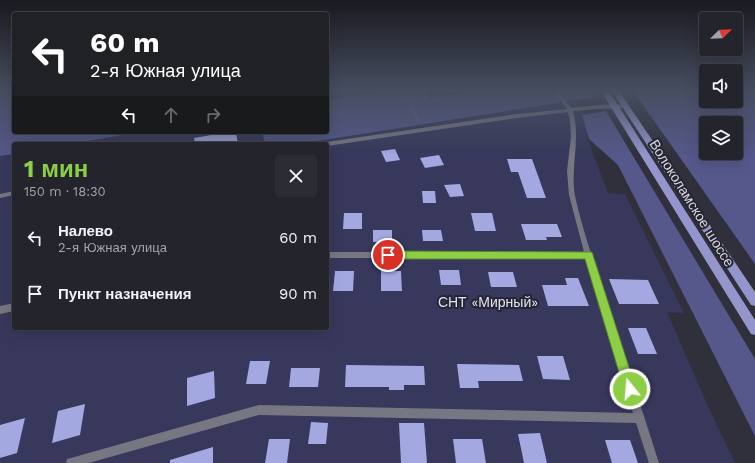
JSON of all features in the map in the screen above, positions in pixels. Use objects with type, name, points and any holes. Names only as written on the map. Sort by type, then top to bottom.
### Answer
[{"type":"main road","name":"Волоколамское шоссе","points":[[618,113],[755,330]]},
{"type":"main road","name":"Волоколамское шоссе","points":[[630,113],[755,301]]},
{"type":"lane","points":[[329,144],[424,129],[550,113]]},
{"type":"lane","points":[[570,113],[574,137],[570,171],[572,195],[588,255],[654,463]]},
{"type":"lane","points":[[0,196],[12,193]]},
{"type":"lane","points":[[329,255],[588,255]]},
{"type":"lane","points":[[0,310],[12,307]]},
{"type":"lane","points":[[71,463],[259,410],[639,418]]},
{"type":"path","points":[[415,113],[424,129]]},
{"type":"green space","name":"СНТ «Мирный»","points":[[329,113],[583,113],[587,138],[608,193],[625,194],[684,313],[667,312],[707,404],[735,463],[0,463],[0,156],[12,154],[12,330],[329,330],[329,142],[82,142],[128,134],[329,134]]},
{"type":"shaded area","points":[[0,113],[12,113],[12,134],[123,134],[82,142],[12,142],[12,154],[0,156]]},
{"type":"shaded area","points":[[329,113],[496,113],[311,142],[264,142],[262,134],[329,134]]},
{"type":"shaded area","points":[[607,113],[755,359],[755,436],[618,165],[589,139],[582,115]]},
{"type":"shaded area","points":[[648,113],[755,113],[755,264]]},
{"type":"building","points":[[217,134],[236,134],[238,142],[195,142],[194,138]]},
{"type":"building","points":[[395,149],[400,160],[386,162],[381,151]]},
{"type":"building","points":[[439,155],[444,165],[425,168],[420,158]]},
{"type":"building","points":[[507,159],[532,159],[546,198],[527,198],[518,172],[511,172]]},
{"type":"building","points":[[460,184],[464,196],[450,197],[444,185]]},
{"type":"building","points":[[422,191],[435,191],[436,203],[423,203]]},
{"type":"building","points":[[344,213],[362,213],[362,229],[343,229]]},
{"type":"building","points":[[471,213],[492,213],[496,231],[475,231]]},
{"type":"building","points":[[521,224],[557,224],[562,237],[546,237],[547,240],[526,240]]},
{"type":"building","points":[[373,230],[392,230],[392,242],[373,242]]},
{"type":"building","points":[[422,230],[441,230],[443,241],[423,241]]},
{"type":"building","points":[[439,270],[459,270],[461,285],[441,285]]},
{"type":"building","points":[[335,271],[354,271],[353,291],[333,291]]},
{"type":"building","points":[[381,271],[401,271],[402,291],[381,291]]},
{"type":"building","points":[[488,272],[513,272],[517,287],[491,287]]},
{"type":"building","points":[[565,278],[578,278],[589,306],[548,306],[542,285],[567,285]]},
{"type":"building","points":[[609,279],[648,280],[659,304],[619,304]]},
{"type":"building","points":[[628,328],[646,328],[657,354],[638,354]]},
{"type":"building","points":[[537,356],[563,356],[570,380],[543,379]]},
{"type":"building","points":[[250,361],[270,361],[266,384],[246,384]]},
{"type":"building","points":[[457,364],[519,365],[523,381],[478,381],[479,388],[460,388]]},
{"type":"building","points":[[346,365],[424,366],[425,385],[404,385],[404,390],[389,390],[389,387],[345,387]]},
{"type":"building","points":[[291,368],[320,368],[318,387],[289,387]]},
{"type":"building","points":[[214,371],[215,398],[187,406],[187,378]]},
{"type":"building","points":[[85,404],[80,435],[52,443],[58,411]]},
{"type":"building","points":[[25,418],[17,453],[0,458],[0,425]]},
{"type":"building","points":[[311,422],[328,423],[326,444],[308,444]]},
{"type":"building","points":[[399,423],[424,423],[427,463],[401,463]]},
{"type":"building","points":[[540,433],[547,463],[524,463],[518,434]]},
{"type":"building","points":[[269,439],[290,439],[287,463],[265,463]]},
{"type":"building","points":[[453,439],[482,439],[486,463],[456,463]]},
{"type":"building","points":[[605,440],[630,440],[638,463],[612,463]]},
{"type":"building","points":[[213,447],[213,463],[170,463],[170,460]]},
{"type":"route","points":[[388,255],[588,255],[630,389]]}]
